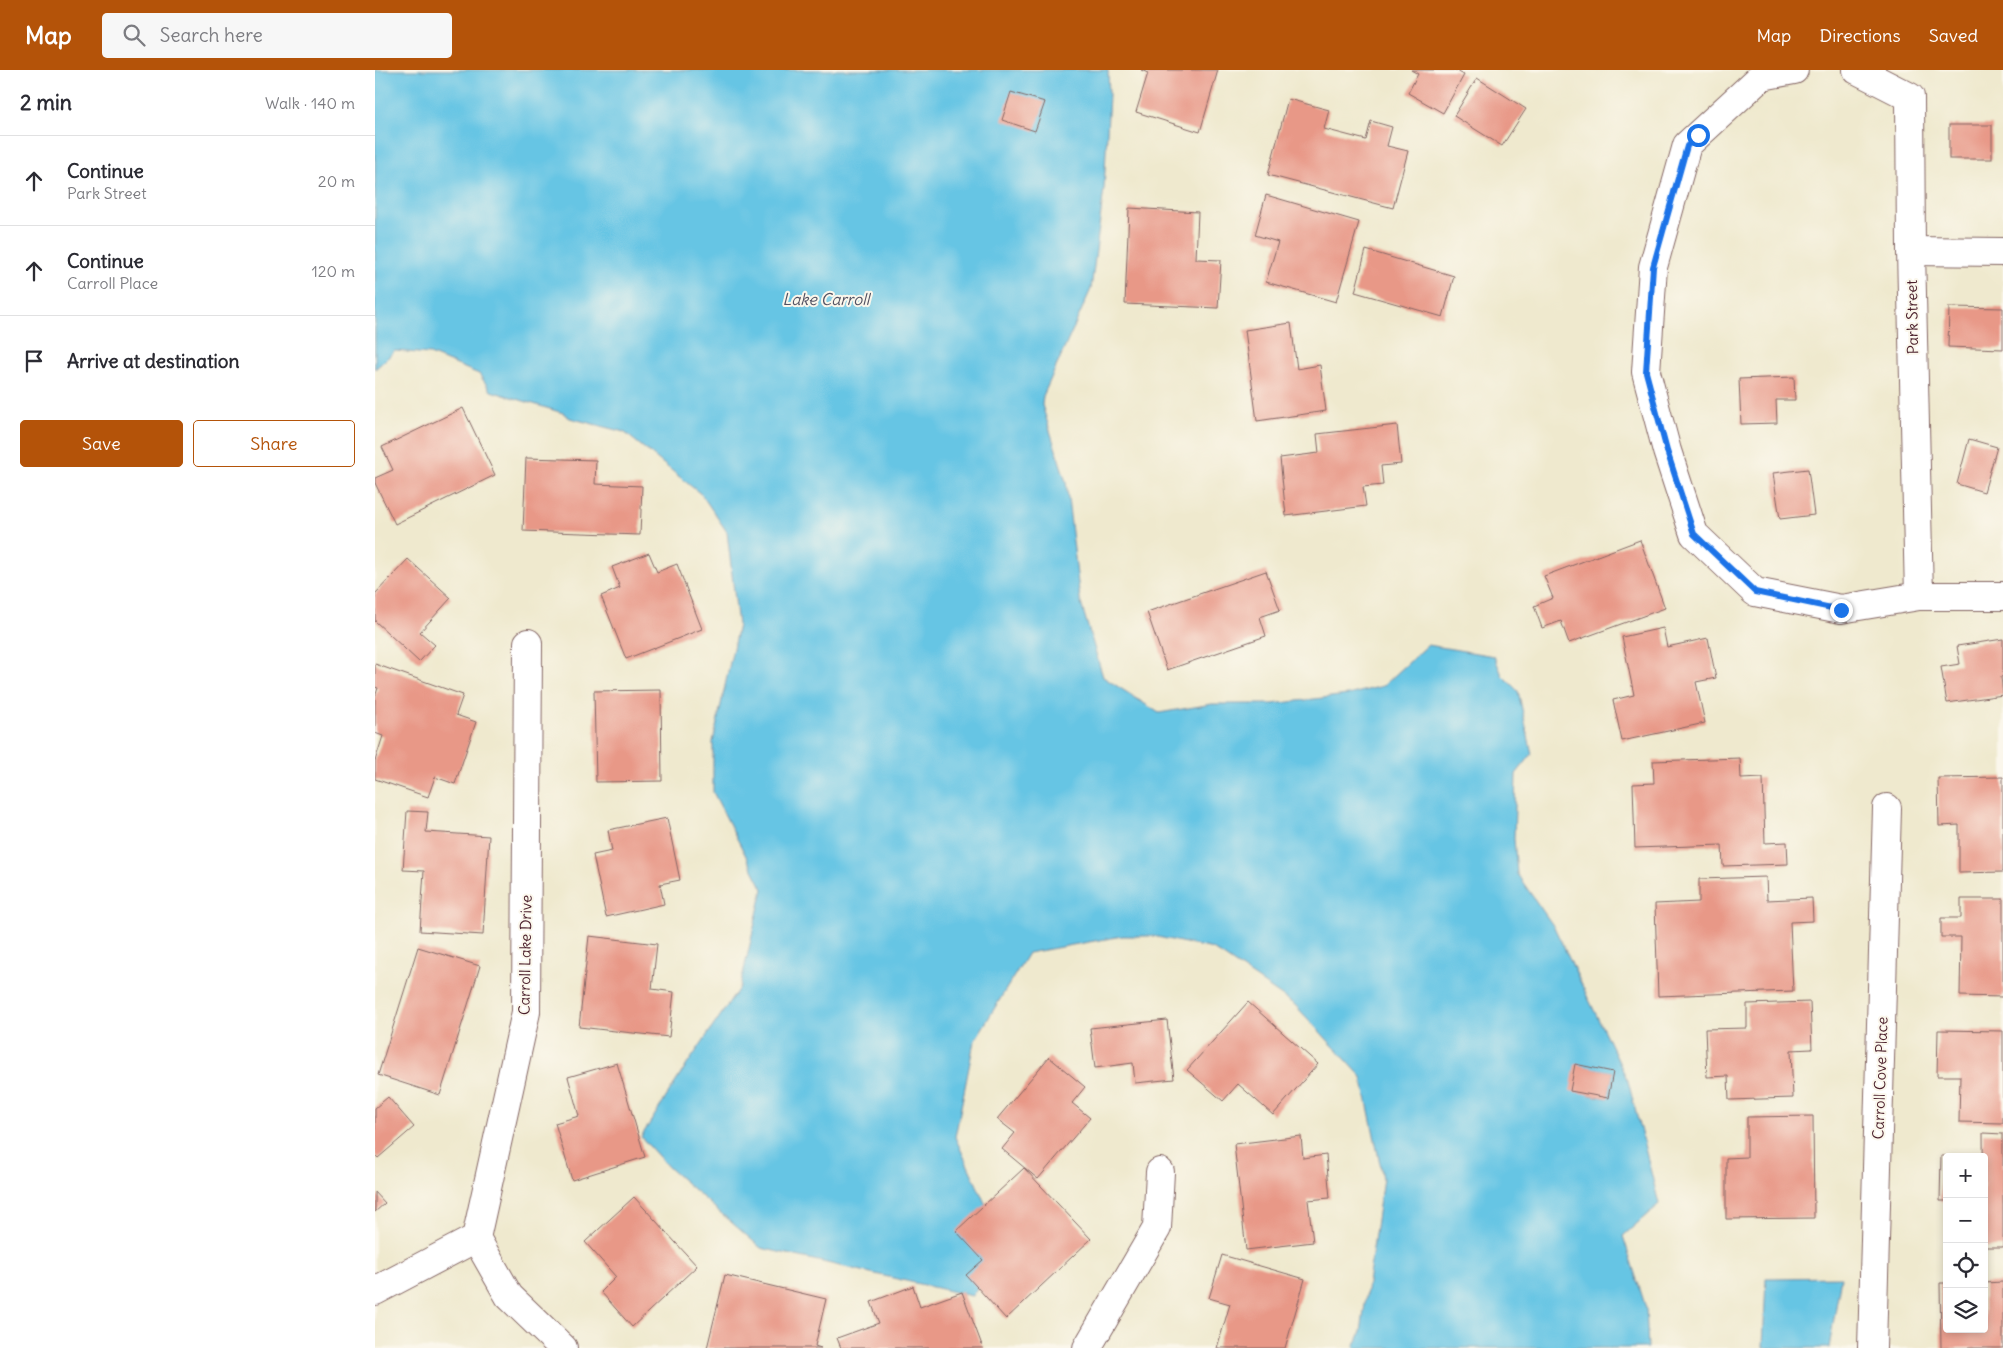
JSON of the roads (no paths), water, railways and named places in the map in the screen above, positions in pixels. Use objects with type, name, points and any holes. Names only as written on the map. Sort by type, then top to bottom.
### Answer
[{"type":"street","points":[[1794,70],[1761,76],[1687,146],[1653,267],[1646,372],[1667,451],[1694,534],[1755,592],[1841,610],[1919,596],[2003,596]]},
{"type":"street","name":"Park Street","points":[[1857,70],[1910,96],[1911,251],[1919,596]]},
{"type":"street","points":[[1911,251],[2003,252]]},
{"type":"street","name":"Carroll Lake Drive","points":[[476,1238],[525,1012],[528,643]]},
{"type":"street","name":"Carroll Cove Place","points":[[1873,1348],[1887,808]]},
{"type":"street","points":[[1087,1348],[1157,1228],[1160,1172]]},
{"type":"street","points":[[375,1291],[476,1238],[509,1296],[563,1348]]},
{"type":"water","name":"Lake Carroll","points":[[375,70],[1108,70],[1109,95],[1104,189],[1091,289],[1043,396],[1042,405],[1066,482],[1080,600],[1103,677],[1159,713],[1212,704],[1272,704],[1348,695],[1383,686],[1428,645],[1494,656],[1502,675],[1518,691],[1532,754],[1516,774],[1514,839],[1517,874],[1554,927],[1628,1081],[1659,1204],[1623,1236],[1646,1308],[1648,1348],[1354,1348],[1361,1332],[1383,1178],[1362,1077],[1295,1005],[1213,949],[1153,936],[1122,936],[1028,953],[974,1042],[955,1137],[1004,1245],[972,1296],[761,1248],[669,1168],[641,1137],[684,1069],[740,987],[763,889],[713,792],[713,742],[738,625],[727,532],[702,495],[624,432],[570,418],[563,413],[491,391],[479,374],[430,354],[395,351],[375,369]],"holes":[[[1576,1065],[1613,1072],[1608,1098],[1590,1095]]]},
{"type":"water","points":[[1841,1277],[1829,1348],[1763,1348],[1766,1278]]}]
